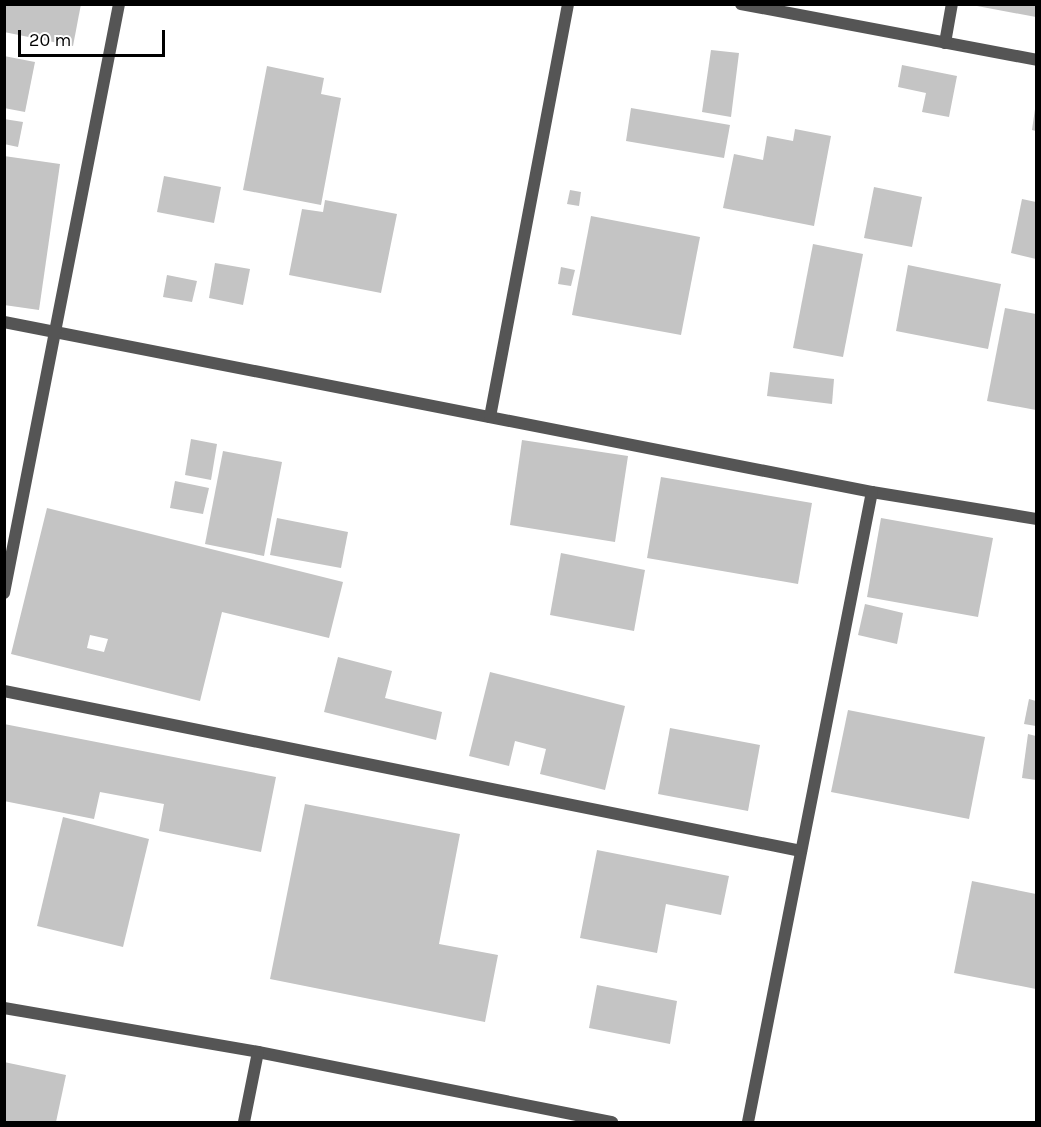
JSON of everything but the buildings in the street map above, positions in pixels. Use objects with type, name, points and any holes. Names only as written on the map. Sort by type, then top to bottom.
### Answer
[{"type":"street","points":[[4,593],[119,4]]},
{"type":"street","points":[[490,417],[568,4]]},
{"type":"street","points":[[741,4],[1036,60]]},
{"type":"street","points":[[945,43],[952,4]]},
{"type":"street","points":[[4,322],[872,492],[1036,519]]},
{"type":"street","points":[[748,1122],[872,492]]},
{"type":"street","points":[[4,691],[801,851]]},
{"type":"street","points":[[4,1008],[258,1052],[612,1122]]},
{"type":"street","points":[[244,1122],[258,1052]]}]
